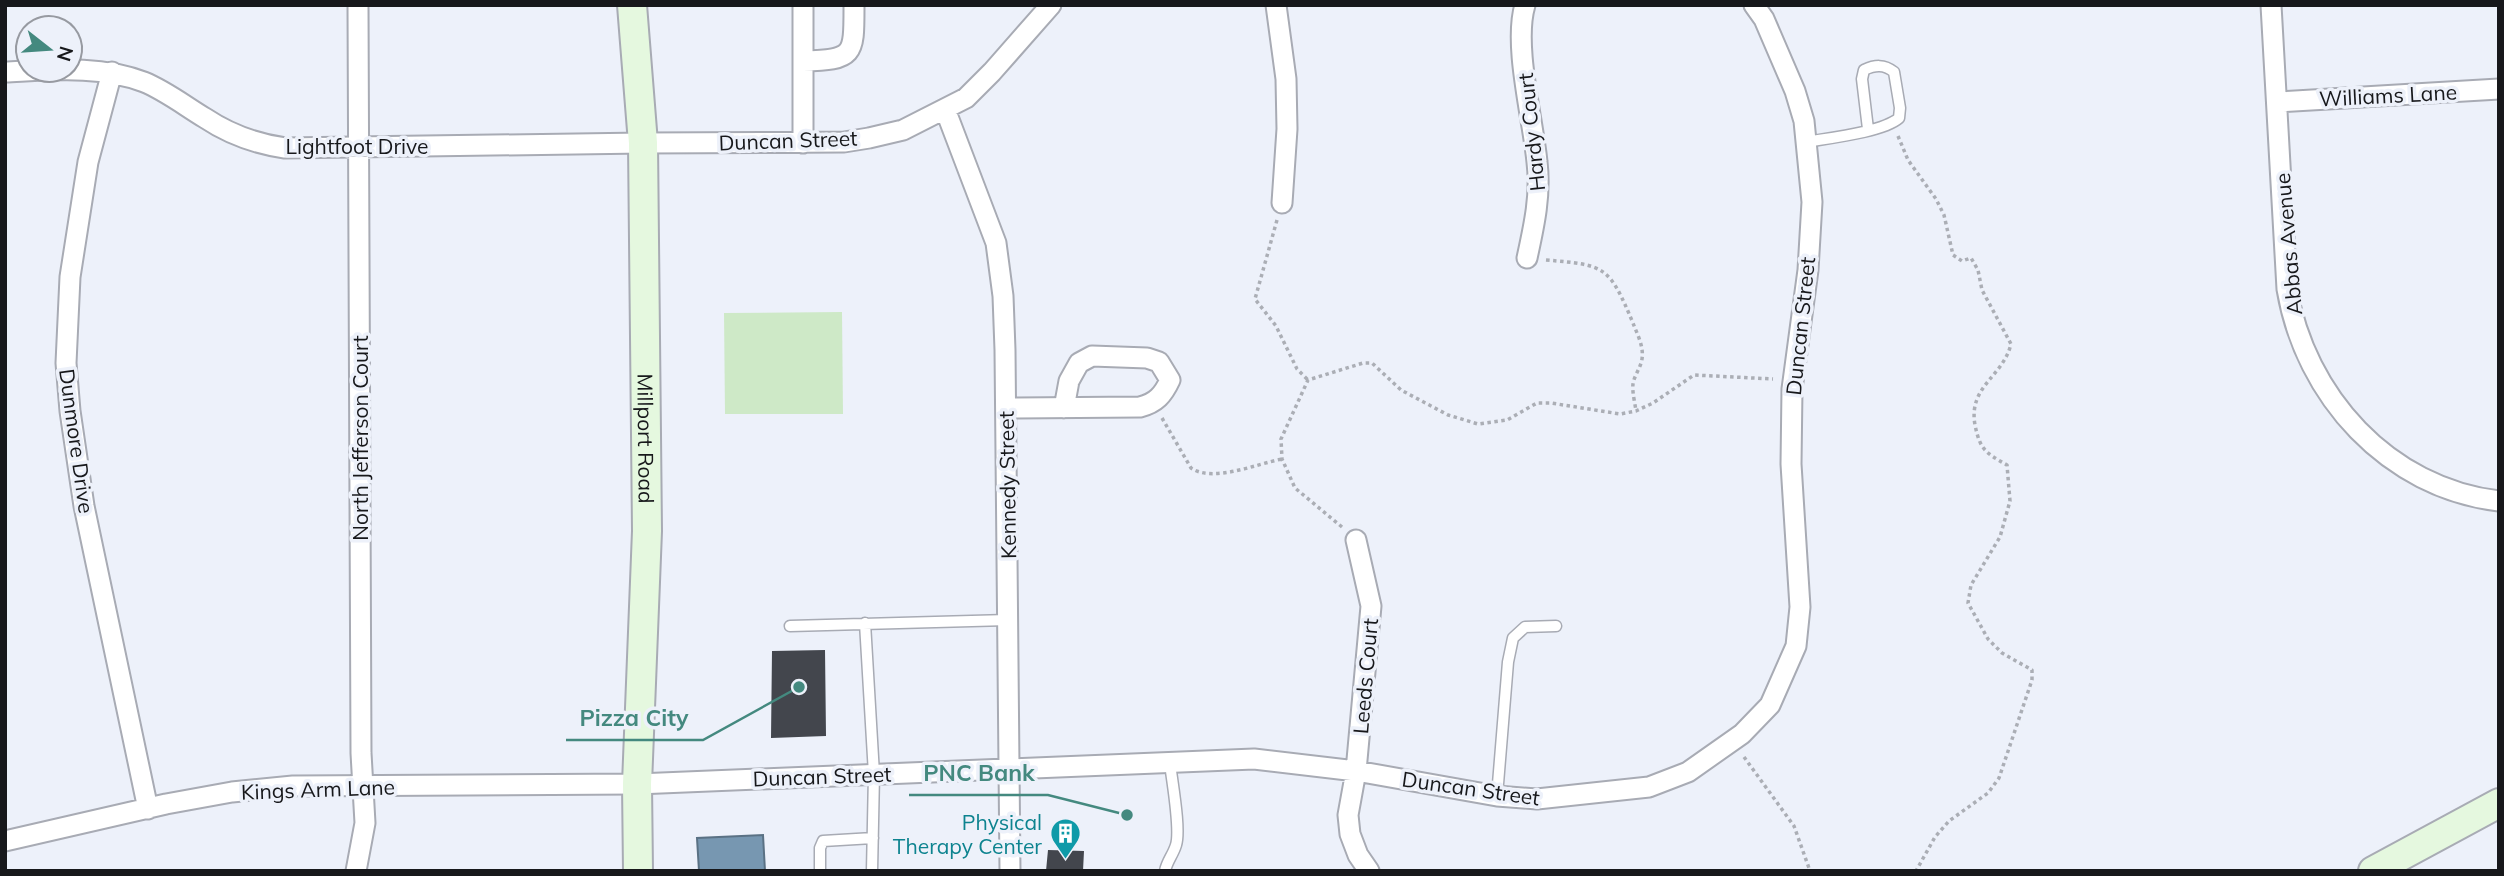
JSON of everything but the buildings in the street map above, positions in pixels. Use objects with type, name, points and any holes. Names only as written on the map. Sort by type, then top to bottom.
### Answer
[{"type":"main road","name":"Millport Road","points":[[632,5],[643,143],[647,531],[637,784],[638,871]]},
{"type":"main road","points":[[2373,871],[2499,803]]},
{"type":"street","name":"North Jefferson Court","points":[[356,871],[365,823],[358,5]]},
{"type":"street","points":[[803,5],[803,143]]},
{"type":"street","points":[[803,61],[840,59],[849,53],[854,38],[854,5]]},
{"type":"street","name":"Duncan Street","points":[[643,143],[844,142],[903,130],[966,98],[1051,5]]},
{"type":"street","points":[[1276,5],[1286,79],[1287,129],[1282,203]]},
{"type":"street","name":"Hardy Court","points":[[1525,5],[1521,40],[1538,164],[1539,193],[1527,258]]},
{"type":"street","name":"Duncan Street","points":[[637,784],[1254,759],[1356,771],[1497,796],[1537,799],[1648,787],[1688,772],[1730,743],[1770,705],[1796,646],[1800,607],[1791,464],[1793,380],[1808,270],[1811,216],[1806,142],[1804,121],[1795,92],[1764,19],[1754,5]]},
{"type":"street","name":"Abbas Avenue","points":[[2271,5],[2287,289],[2291,312],[2308,359],[2336,406],[2369,442],[2429,481],[2458,492],[2499,501]]},
{"type":"street","name":"Lightfoot Drive","points":[[5,72],[112,72],[145,83],[177,99],[207,120],[268,146],[315,149],[643,143]]},
{"type":"street","name":"Dunmore Drive","points":[[112,72],[98,121],[84,188],[70,276],[65,363],[85,506],[148,809]]},
{"type":"street","name":"Williams Lane","points":[[2278,102],[2499,89]]},
{"type":"street","name":"Kennedy Street","points":[[945,109],[996,243],[1003,296],[1011,769],[1010,871]]},
{"type":"street","points":[[1006,408],[1064,408],[1140,407],[1153,404],[1165,392],[1170,380],[1159,362],[1147,358],[1092,356],[1079,363],[1069,381],[1064,408]]},
{"type":"street","name":"Leeds Court","points":[[1356,540],[1371,606],[1356,771],[1348,815],[1350,834],[1358,855],[1369,871]]},
{"type":"street","name":"Kings Arm Lane","points":[[5,841],[232,792],[281,787],[637,784]]},
{"type":"lane","points":[[1806,142],[1868,130],[1893,124],[1899,118],[1894,72],[1881,66],[1864,70],[1862,79],[1868,130]]},
{"type":"lane","points":[[790,626],[1009,620]]},
{"type":"lane","points":[[865,623],[874,774],[872,871]]},
{"type":"lane","points":[[1497,796],[1508,662],[1513,638],[1525,626],[1556,626]]},
{"type":"lane","points":[[1165,871],[1176,845],[1177,832],[1170,763]]},
{"type":"lane","points":[[820,871],[820,848],[823,841],[873,838]]},
{"type":"path","points":[[1893,124],[1908,160],[1944,215],[1953,255],[1962,261],[1971,258],[1978,270],[1982,290],[2011,345],[2009,354],[1975,399],[1973,412],[1979,444],[2007,465],[2010,501],[2000,537],[1971,584],[1968,603],[1988,639],[2002,653],[2032,670],[2032,680],[1999,778],[1988,793],[1949,821],[1935,836],[1916,871]]},
{"type":"path","points":[[1282,203],[1255,299],[1276,326],[1297,369],[1308,380]]},
{"type":"path","points":[[1527,258],[1587,263],[1610,277],[1620,292],[1642,346],[1642,359],[1633,384],[1636,411]]},
{"type":"path","points":[[1356,540],[1295,488],[1282,459],[1281,439],[1308,380],[1363,363],[1372,363],[1411,396],[1448,415],[1478,424],[1507,420],[1537,403],[1619,414],[1636,411],[1653,403],[1694,375],[1793,380]]},
{"type":"path","points":[[1153,404],[1191,468],[1198,473],[1221,473],[1282,459]]},
{"type":"path","points":[[1730,743],[1750,763],[1794,826],[1810,871]]},
{"type":"green space","points":[[842,312],[843,414],[725,414],[724,313]]},
{"type":"water","points":[[763,835],[765,871],[699,871],[697,838]]},
{"type":"place","name":"Pizza City","points":[[799,687]]},
{"type":"place","name":"PNC Bank","points":[[1127,815]]},
{"type":"place","name":"Physical Therapy Center","points":[[1065,861]]}]
